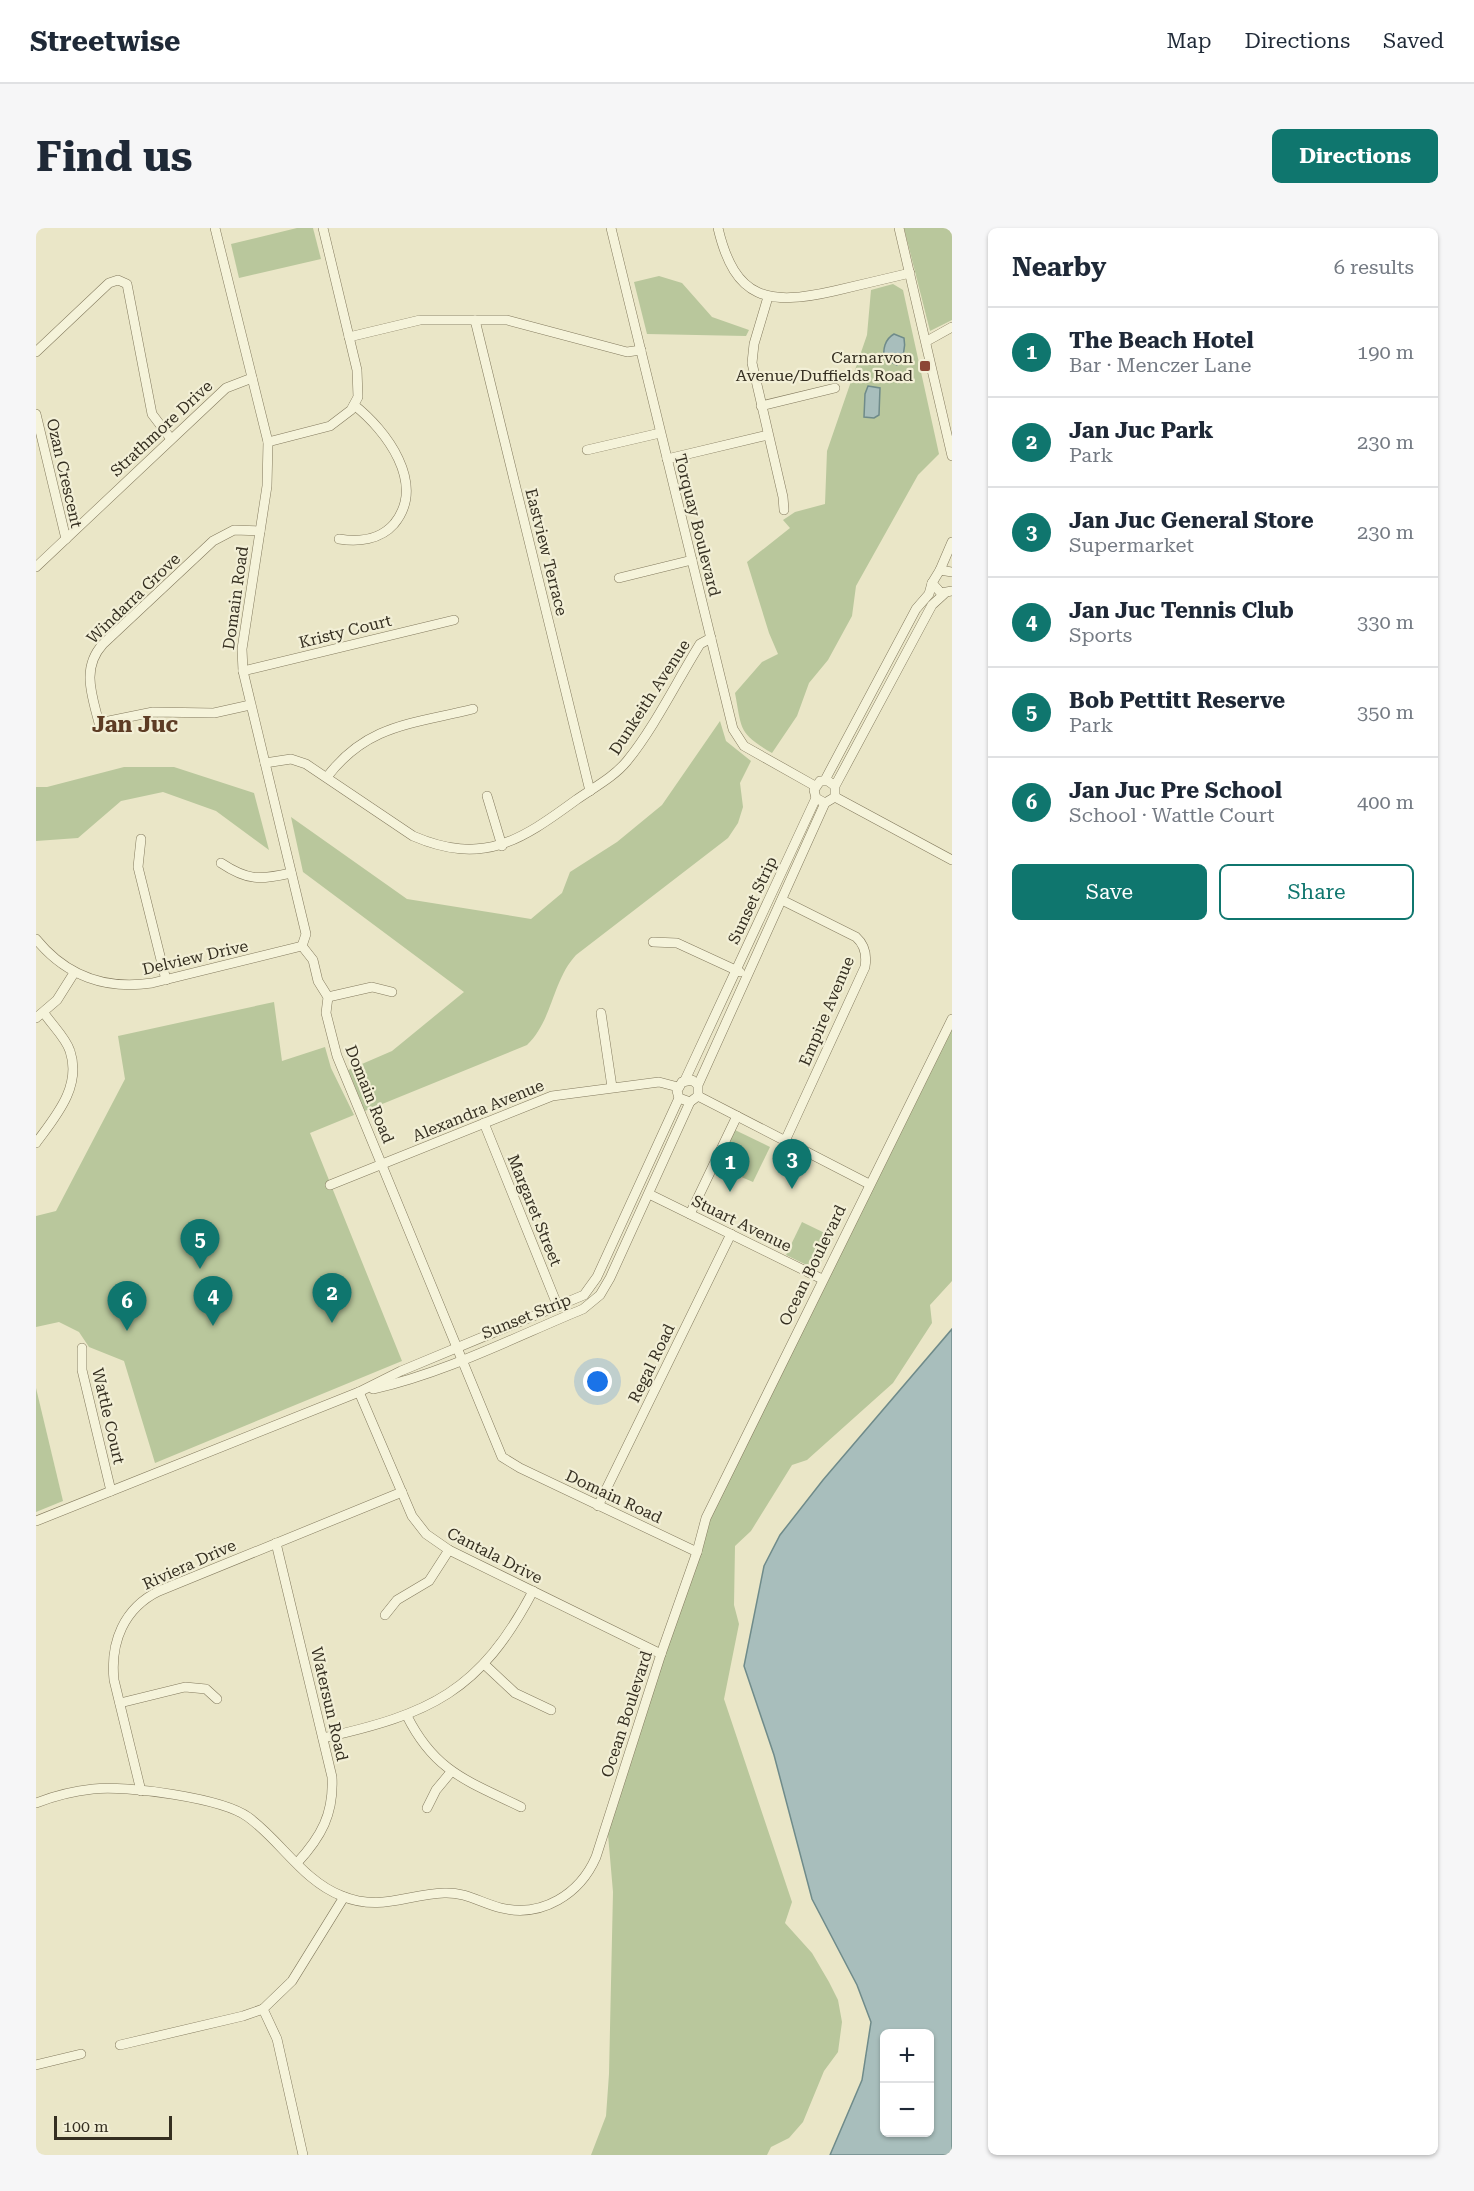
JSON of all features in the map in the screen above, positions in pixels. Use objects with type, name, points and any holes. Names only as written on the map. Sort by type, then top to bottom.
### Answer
[{"type":"street","points":[[215,228],[252,378]]},
{"type":"street","points":[[268,442],[330,426],[346,415],[354,405],[359,379],[322,228]]},
{"type":"street","name":"Torquay Boulevard","points":[[611,228],[733,729],[740,742],[759,756],[815,786]]},
{"type":"street","points":[[718,228],[724,252],[735,273],[751,288],[768,297],[807,297],[910,273]]},
{"type":"street","points":[[899,228],[952,449]]},
{"type":"street","points":[[36,352],[109,283],[118,280],[127,284],[152,414],[171,439]]},
{"type":"street","points":[[768,297],[752,354],[754,376],[783,497],[784,510]]},
{"type":"street","points":[[350,338],[420,320],[475,320],[522,322],[627,352],[640,350]]},
{"type":"street","name":"Eastview Terrace","points":[[475,320],[590,790]]},
{"type":"street","points":[[927,341],[952,327]]},
{"type":"street","name":"Strathmore Drive","points":[[36,567],[226,388],[252,378]]},
{"type":"street","name":"Domain Road","points":[[252,378],[268,442],[268,474],[242,649],[243,671],[306,934],[302,946],[313,960],[318,981],[328,997],[326,1013],[337,1056],[502,1457],[598,1506],[697,1552]]},
{"type":"street","points":[[761,406],[835,388]]},
{"type":"street","points":[[339,539],[360,540],[383,533],[397,520],[405,502],[405,480],[393,448],[373,420],[354,405]]},
{"type":"street","name":"Ozan Crescent","points":[[36,414],[66,539]]},
{"type":"street","points":[[587,450],[660,433]]},
{"type":"street","points":[[949,433],[952,456]]},
{"type":"street","points":[[667,459],[768,435]]},
{"type":"street","name":"Windarra Grove","points":[[250,705],[214,713],[153,712],[99,723],[88,676],[93,659],[103,644],[213,541],[234,530],[260,531]]},
{"type":"street","points":[[815,786],[825,780],[916,609],[931,590],[932,583],[952,542]]},
{"type":"street","points":[[619,578],[692,560]]},
{"type":"street","points":[[940,570],[952,572]]},
{"type":"street","points":[[932,583],[936,589],[949,593]]},
{"type":"street","points":[[835,797],[835,786],[932,605],[949,593]]},
{"type":"street","name":"Kristy Court","points":[[243,671],[454,620]]},
{"type":"street","name":"Dunkeith Avenue","points":[[265,763],[281,759],[298,761],[327,777],[413,836],[426,841],[461,850],[502,846],[526,836],[627,762],[700,644],[711,638]]},
{"type":"street","points":[[327,777],[341,759],[375,734],[473,710]]},
{"type":"street","points":[[825,780],[835,786]]},
{"type":"street","name":"Sunset Strip","points":[[681,1083],[816,798],[815,786]]},
{"type":"street","points":[[487,796],[502,846]]},
{"type":"street","points":[[816,798],[825,803],[835,797]]},
{"type":"street","points":[[835,797],[952,860]]},
{"type":"street","name":"Sunset Strip","points":[[359,1392],[399,1383],[462,1359],[583,1309],[595,1301],[605,1288],[694,1099],[698,1085],[825,803]]},
{"type":"street","points":[[141,839],[138,867],[166,980]]},
{"type":"street","points":[[221,863],[237,873],[253,878],[291,873]]},
{"type":"street","name":"Empire Avenue","points":[[782,900],[856,937],[863,945],[866,955],[865,967],[785,1141]]},
{"type":"street","name":"Delview Drive","points":[[36,939],[54,958],[74,973],[116,985],[141,985],[166,980],[302,946]]},
{"type":"street","points":[[653,942],[677,943],[747,976]]},
{"type":"street","points":[[36,1143],[66,1102],[71,1074],[70,1051],[40,1016],[57,1000],[74,973]]},
{"type":"street","points":[[328,997],[372,987],[392,992]]},
{"type":"street","points":[[601,1013],[612,1087]]},
{"type":"street","name":"Ocean Boulevard","points":[[36,1803],[94,1789],[141,1791],[210,1802],[242,1813],[318,1883],[344,1898],[366,1902],[392,1903],[430,1894],[454,1893],[474,1897],[502,1908],[520,1910],[543,1907],[570,1893],[588,1874],[596,1857],[661,1654],[697,1552],[706,1518],[952,1019]]},
{"type":"street","points":[[698,1085],[692,1080],[681,1083],[679,1098],[694,1099],[737,1116],[869,1184]]},
{"type":"street","name":"Alexandra Avenue","points":[[330,1185],[552,1096],[659,1082],[681,1083]]},
{"type":"street","name":"Sunset Strip","points":[[36,1521],[359,1392],[456,1347],[584,1295],[593,1284],[679,1098]]},
{"type":"street","points":[[690,1214],[737,1116]]},
{"type":"street","name":"Margaret Street","points":[[484,1123],[558,1307]]},
{"type":"street","name":"Stuart Avenue","points":[[649,1194],[822,1279]]},
{"type":"street","name":"Regal Road","points":[[598,1506],[731,1234]]},
{"type":"street","name":"Wattle Court","points":[[82,1348],[82,1370],[111,1491]]},
{"type":"street","name":"Cantala Drive","points":[[359,1392],[402,1492],[419,1526],[432,1539],[449,1550],[661,1654]]},
{"type":"street","name":"Riviera Drive","points":[[141,1791],[114,1680],[114,1652],[123,1624],[134,1608],[159,1591],[402,1492]]},
{"type":"street","name":"Watersun Road","points":[[276,1543],[332,1777],[330,1811],[317,1840],[297,1863]]},
{"type":"street","points":[[385,1615],[397,1600],[429,1581],[449,1550]]},
{"type":"street","points":[[323,1738],[407,1716],[448,1694],[484,1664],[508,1634],[533,1591]]},
{"type":"street","points":[[484,1664],[515,1693],[551,1710]]},
{"type":"street","points":[[120,1703],[185,1687],[206,1689],[217,1699]]},
{"type":"street","points":[[407,1716],[426,1748],[451,1772],[521,1807]]},
{"type":"street","points":[[427,1808],[436,1790],[451,1772]]},
{"type":"street","points":[[120,2045],[264,2009],[292,1981],[344,1898]]},
{"type":"street","points":[[264,2009],[277,2039],[303,2155]]},
{"type":"street","points":[[36,2065],[81,2054]]},
{"type":"green space","points":[[297,228],[313,228],[321,259],[239,278],[231,244]]},
{"type":"green space","points":[[904,228],[952,228],[952,320],[930,331]]},
{"type":"green space","points":[[659,276],[682,283],[712,317],[749,330],[746,336],[647,334],[634,282]]},
{"type":"green space","points":[[893,284],[903,290],[939,454],[918,475],[856,586],[852,616],[828,660],[809,683],[797,716],[772,753],[753,740],[743,729],[735,693],[762,662],[778,654],[769,633],[747,562],[790,528],[783,520],[795,512],[825,504],[827,451],[867,335],[871,290]]},
{"type":"green space","points":[[720,721],[726,741],[751,761],[740,783],[743,807],[738,823],[728,838],[576,955],[562,977],[542,1024],[527,1045],[365,1111],[348,1070],[392,1051],[464,992],[303,872],[291,817],[407,899],[531,919],[562,893],[570,872],[617,842],[662,805]]},
{"type":"green space","points":[[124,767],[174,767],[254,793],[269,850],[216,811],[163,792],[121,801],[78,838],[36,841],[36,787],[47,787]]},
{"type":"green space","points":[[274,1002],[282,1061],[325,1047],[331,1068],[354,1115],[310,1133],[402,1361],[155,1463],[124,1361],[89,1347],[79,1332],[59,1322],[36,1327],[36,1216],[56,1211],[125,1079],[118,1036]]},
{"type":"green space","points":[[952,1019],[952,1281],[930,1305],[932,1323],[893,1383],[807,1460],[792,1465],[751,1531],[735,1546],[734,1605],[739,1624],[724,1699],[792,1902],[785,1923],[812,1953],[838,2000],[842,2022],[838,2052],[824,2071],[803,2122],[789,2138],[771,2147],[767,2155],[591,2155],[606,2116],[609,2074],[613,1892],[607,1823],[700,1535]]},
{"type":"green space","points":[[735,1130],[770,1147],[753,1182],[718,1167]]},
{"type":"green space","points":[[802,1222],[833,1237],[817,1270],[786,1255]]},
{"type":"green space","points":[[36,1388],[63,1501],[36,1512]]},
{"type":"water","points":[[894,334],[904,338],[905,342],[903,355],[897,365],[885,359],[884,356],[886,342]]},
{"type":"water","points":[[868,386],[880,388],[879,415],[874,418],[864,417],[865,394]]},
{"type":"water","points":[[952,1329],[952,2155],[830,2155],[862,2080],[871,2022],[857,1985],[812,1899],[774,1755],[744,1666],[764,1566],[780,1535],[823,1480]]},
{"type":"place","name":"Carnarvon Avenue/Duffields Road","points":[[925,366]]},
{"type":"place","name":"Jan Juc General Store","points":[[792,1189]]},
{"type":"place","name":"The Beach Hotel","points":[[730,1192]]},
{"type":"place","name":"Bob Pettitt Reserve","points":[[200,1269]]},
{"type":"place","name":"Jan Juc Park","points":[[332,1323]]},
{"type":"place","name":"Jan Juc Tennis Club","points":[[213,1326]]},
{"type":"place","name":"Jan Juc Pre School","points":[[127,1331]]},
{"type":"district","name":"Jan Juc","points":[[135,724]]}]
